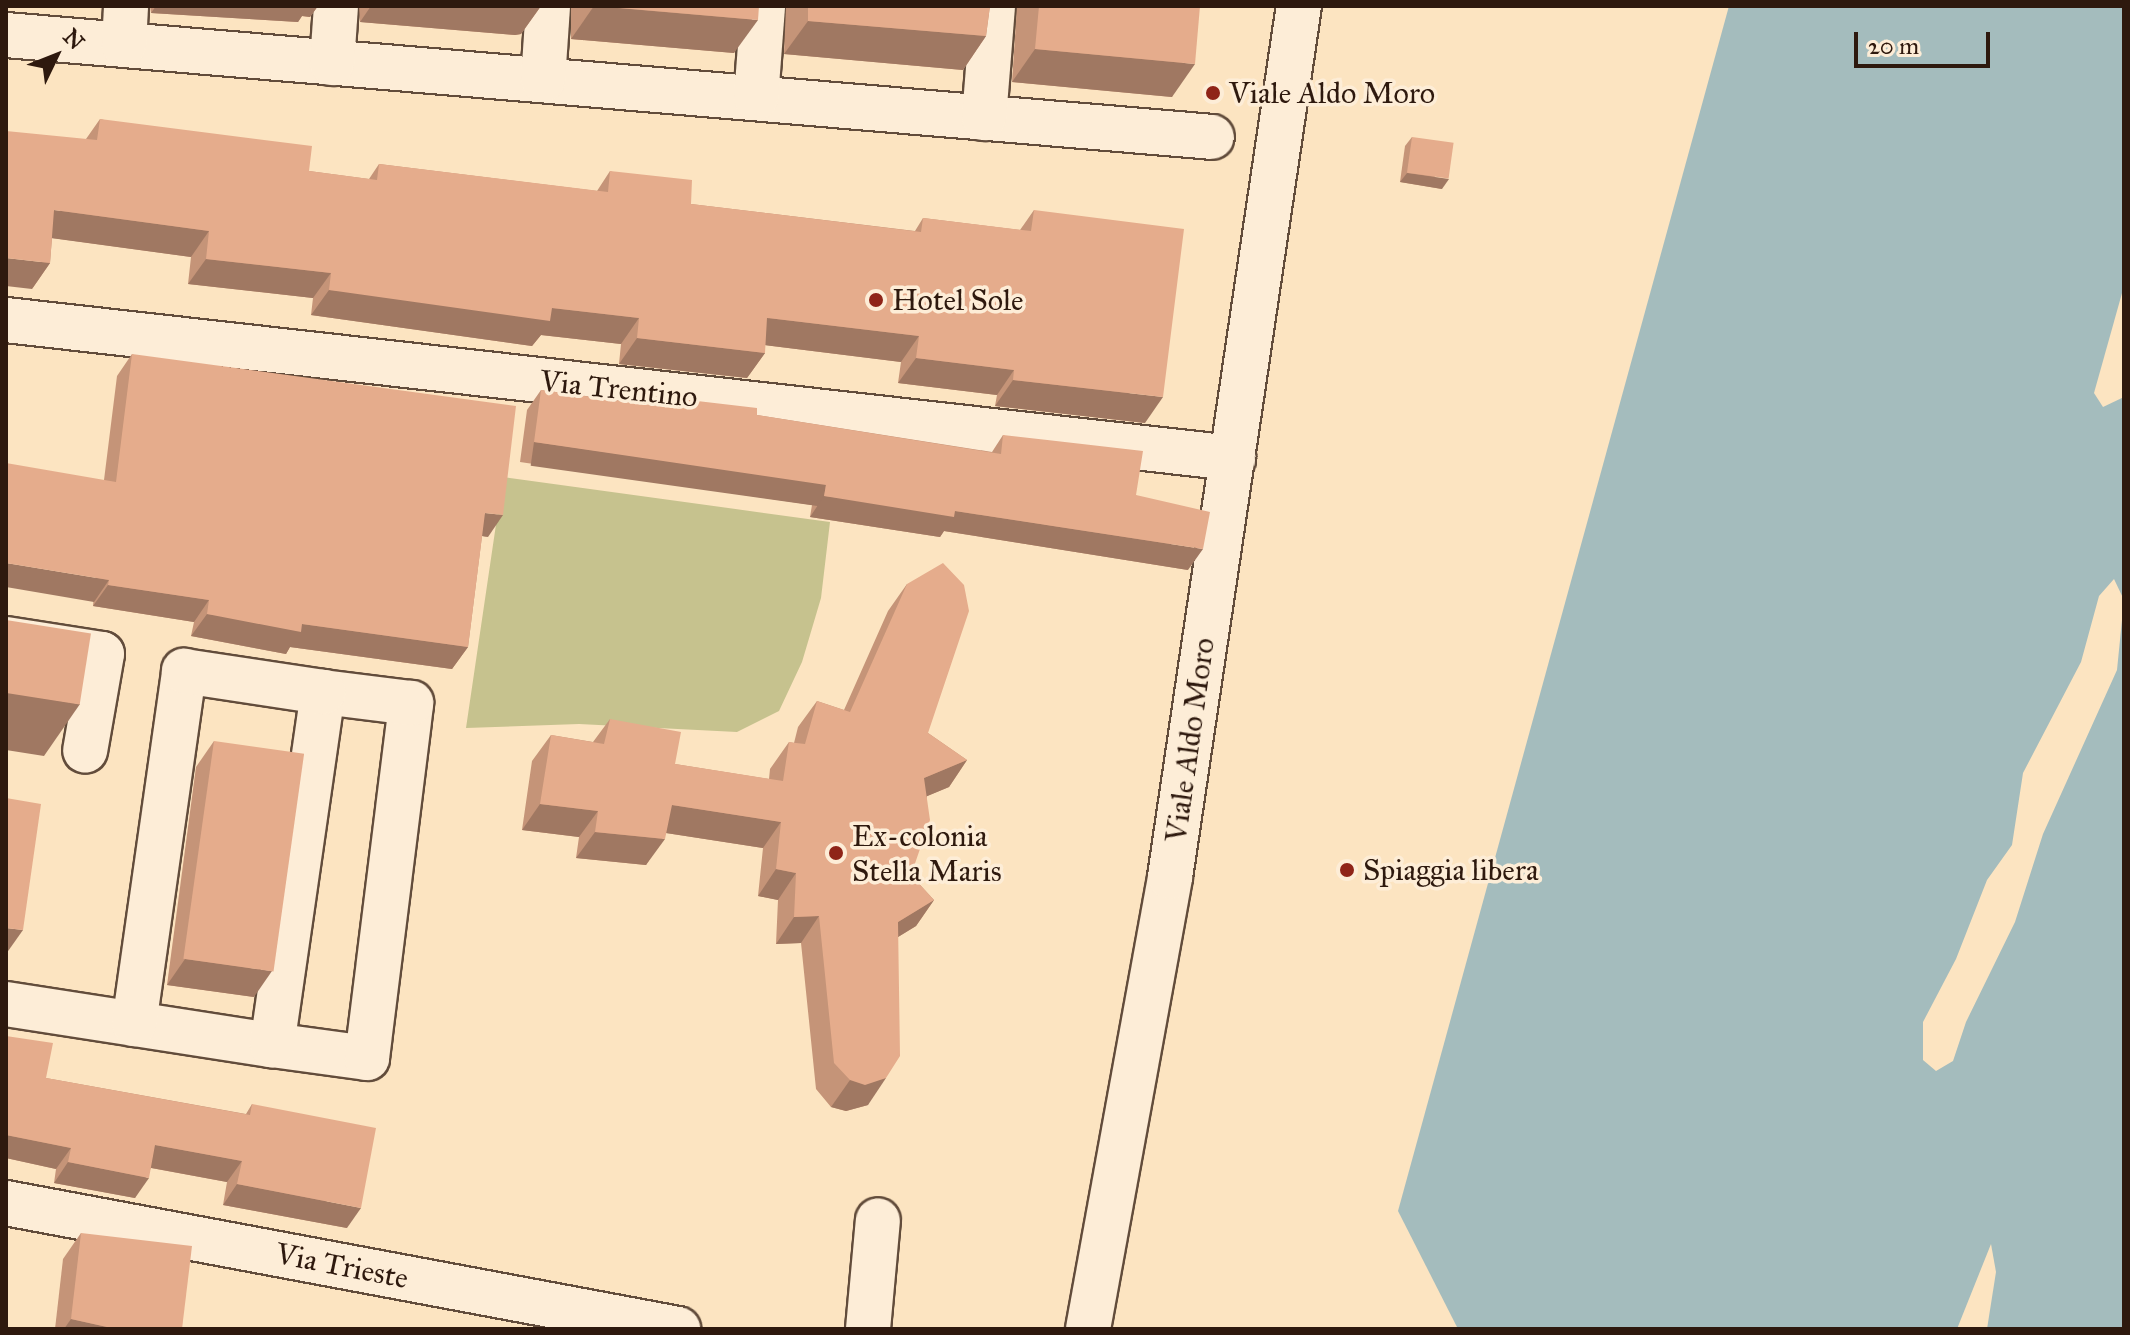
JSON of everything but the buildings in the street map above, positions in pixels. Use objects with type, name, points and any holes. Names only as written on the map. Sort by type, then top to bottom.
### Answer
[{"type":"street","points":[[332,63],[336,6]]},
{"type":"street","points":[[543,80],[548,6]]},
{"type":"street","points":[[756,98],[763,6]]},
{"type":"street","points":[[984,118],[993,6]]},
{"type":"street","name":"Viale Aldo Moro","points":[[1088,1329],[1170,877],[1299,6]]},
{"type":"street","points":[[6,35],[125,26],[332,63],[1212,137]]},
{"type":"street","name":"Via Trentino","points":[[6,320],[1233,458]]},
{"type":"street","points":[[6,639],[102,654],[85,751]]},
{"type":"street","points":[[6,1004],[134,1024],[272,1045],[367,1058],[411,703],[184,671],[134,1024]]},
{"type":"street","points":[[272,1045],[323,692]]},
{"type":"street","name":"Via Trieste","points":[[6,1203],[678,1329]]},
{"type":"street","points":[[868,1329],[878,1220]]},
{"type":"shaded area","points":[[503,477],[830,522],[821,598],[802,662],[779,711],[737,732],[579,724],[466,728]]},
{"type":"water","points":[[1729,6],[2124,6],[2124,1329],[1458,1329],[1398,1211]]},
{"type":"pier","points":[[2124,286],[2124,397],[2103,407],[2094,393]]},
{"type":"pier","points":[[2114,579],[2124,600],[2117,670],[2043,834],[2015,922],[1966,1022],[1953,1061],[1936,1071],[1923,1060],[1923,1022],[1956,959],[1987,880],[2012,845],[2023,773],[2081,662],[2099,596]]},
{"type":"pier","points":[[1991,1244],[1996,1272],[1987,1329],[1957,1329]]},
{"type":"place","name":"Viale Aldo Moro","points":[[1213,93]]},
{"type":"place","name":"Hotel Sole","points":[[876,300]]},
{"type":"place","name":"Ex-colonia Stella Maris","points":[[836,853]]},
{"type":"place","name":"Spiaggia libera","points":[[1347,870]]}]
